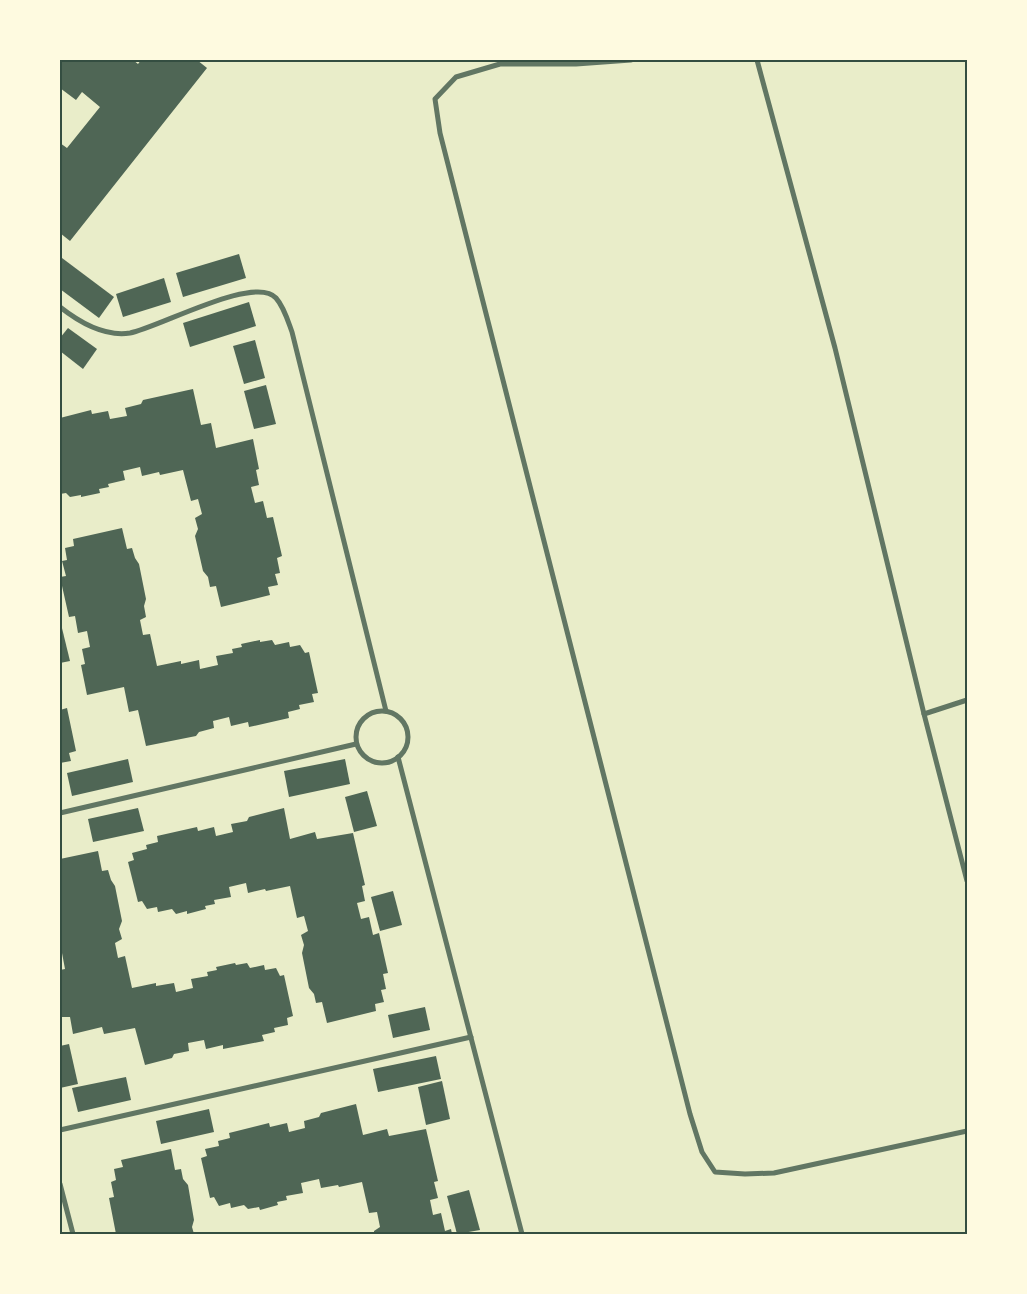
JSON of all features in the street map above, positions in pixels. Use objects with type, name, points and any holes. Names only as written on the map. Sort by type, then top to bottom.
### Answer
[{"type":"street","points":[[632,60],[576,64],[500,64],[456,77],[435,99],[442,143],[685,1095],[702,1152],[715,1172],[774,1173],[967,1131]]},
{"type":"street","points":[[757,60],[835,348],[924,714],[967,881]]},
{"type":"street","points":[[60,307],[91,327],[113,333],[131,333],[229,296],[265,292],[275,296],[286,313],[292,332],[386,711]]},
{"type":"street","points":[[924,714],[967,700]]},
{"type":"street","points":[[386,711],[399,717],[405,724],[408,740],[405,749],[398,757],[385,763],[376,763],[368,760],[361,754],[356,744],[356,729],[360,721],[367,715],[386,711]]},
{"type":"street","points":[[60,814],[356,744]]},
{"type":"street","points":[[398,757],[522,1234]]},
{"type":"street","points":[[60,1130],[471,1037]]},
{"type":"street","points":[[60,1184],[73,1234]]},
{"type":"building","points":[[60,60],[133,60],[138,64],[141,60],[197,60],[207,68],[70,241],[60,233],[60,143],[67,148],[100,107],[82,92],[76,100],[60,88]]},
{"type":"building","points":[[239,254],[246,278],[183,297],[176,273]]},
{"type":"building","points":[[62,258],[114,297],[99,318],[60,289],[60,261]]},
{"type":"building","points":[[164,278],[171,302],[123,317],[116,294]]},
{"type":"building","points":[[249,302],[256,326],[190,347],[183,323]]},
{"type":"building","points":[[68,328],[97,349],[83,369],[60,351],[60,338]]},
{"type":"building","points":[[255,340],[265,378],[244,384],[233,346]]},
{"type":"building","points":[[266,385],[276,424],[254,429],[244,391]]},
{"type":"building","points":[[193,389],[201,425],[211,423],[216,448],[253,439],[259,469],[256,470],[259,485],[251,487],[255,503],[263,501],[267,518],[273,517],[282,556],[277,558],[280,573],[275,574],[278,585],[268,587],[270,595],[221,607],[216,586],[210,587],[208,577],[203,571],[195,536],[198,529],[195,518],[202,514],[198,499],[191,501],[183,470],[160,475],[159,472],[142,476],[140,467],[123,471],[125,480],[108,484],[109,487],[99,489],[100,493],[81,497],[81,495],[70,497],[66,493],[60,494],[60,418],[91,410],[92,414],[108,411],[110,419],[127,416],[125,408],[141,404],[143,400]]},
{"type":"building","points":[[122,528],[127,549],[132,548],[139,564],[146,599],[144,606],[146,617],[140,620],[143,635],[150,634],[157,666],[181,661],[181,664],[199,660],[200,669],[218,665],[216,656],[233,653],[232,649],[242,647],[241,644],[260,640],[260,642],[272,640],[275,645],[289,642],[290,647],[300,645],[305,653],[309,652],[318,693],[312,694],[314,702],[299,705],[300,709],[288,712],[289,718],[249,727],[248,722],[231,726],[229,717],[213,721],[214,728],[199,732],[196,736],[146,746],[138,710],[129,712],[124,687],[87,695],[81,665],[85,664],[82,649],[90,647],[87,631],[78,633],[75,616],[69,617],[60,577],[66,576],[62,561],[67,560],[65,548],[74,546],[73,539]]},
{"type":"building","points":[[60,620],[70,661],[60,663]]},
{"type":"building","points":[[67,708],[76,751],[69,753],[71,761],[60,763],[60,710]]},
{"type":"building","points":[[128,759],[133,782],[72,796],[67,773]]},
{"type":"building","points":[[345,759],[350,784],[289,797],[284,771]]},
{"type":"building","points":[[367,791],[377,826],[354,832],[345,797]]},
{"type":"building","points":[[138,808],[144,831],[93,842],[88,819]]},
{"type":"building","points":[[284,808],[290,839],[315,832],[317,839],[353,833],[365,885],[362,886],[365,901],[357,903],[361,919],[369,917],[373,935],[379,933],[388,973],[383,974],[386,989],[381,990],[384,1002],[375,1004],[376,1011],[327,1023],[322,1002],[316,1003],[314,994],[309,988],[302,953],[304,945],[301,935],[308,931],[304,916],[297,918],[290,886],[248,893],[246,883],[229,887],[231,897],[214,900],[215,904],[205,906],[206,909],[187,914],[187,911],[176,914],[172,909],[158,912],[157,907],[147,909],[142,901],[138,902],[128,862],[134,860],[132,853],[147,849],[146,845],[158,842],[157,836],[197,827],[198,831],[214,827],[216,836],[233,832],[231,824],[247,821],[249,817]]},
{"type":"building","points":[[98,851],[102,871],[108,870],[115,886],[122,921],[119,929],[122,939],[115,943],[118,958],[125,956],[132,988],[156,983],[156,986],[174,983],[176,992],[193,988],[191,979],[208,976],[207,972],[217,970],[216,967],[235,963],[236,965],[247,963],[250,968],[264,965],[265,970],[276,968],[280,976],[284,975],[293,1016],[287,1018],[288,1025],[274,1028],[275,1032],[262,1035],[264,1041],[223,1049],[223,1045],[206,1049],[204,1040],[188,1043],[189,1051],[174,1054],[172,1058],[145,1065],[135,1028],[104,1034],[102,1027],[73,1034],[70,1017],[62,1017],[60,1006],[60,970],[65,969],[62,953],[60,954],[60,859]]},
{"type":"building","points":[[393,891],[402,925],[380,931],[371,897]]},
{"type":"building","points":[[425,1007],[430,1030],[393,1038],[388,1015]]},
{"type":"building","points":[[69,1044],[78,1084],[60,1088],[60,1046]]},
{"type":"building","points":[[436,1056],[441,1079],[378,1092],[373,1069]]},
{"type":"building","points":[[126,1077],[131,1100],[78,1112],[72,1088]]},
{"type":"building","points":[[442,1081],[450,1119],[426,1125],[418,1087]]},
{"type":"building","points":[[356,1104],[363,1135],[387,1129],[389,1136],[426,1129],[438,1181],[434,1182],[438,1198],[430,1200],[433,1215],[441,1213],[445,1231],[451,1229],[452,1234],[374,1234],[374,1231],[380,1227],[377,1212],[369,1213],[362,1182],[339,1187],[338,1185],[321,1188],[319,1179],[301,1183],[303,1193],[286,1196],[287,1200],[277,1202],[278,1205],[260,1210],[259,1207],[248,1209],[244,1205],[231,1208],[230,1203],[219,1206],[214,1197],[210,1198],[201,1158],[207,1156],[205,1149],[219,1146],[218,1141],[230,1138],[229,1133],[269,1123],[270,1127],[287,1123],[289,1132],[305,1128],[304,1121],[319,1117],[321,1113]]},
{"type":"building","points":[[209,1109],[214,1132],[161,1144],[156,1121]]},
{"type":"building","points":[[171,1149],[175,1170],[181,1169],[183,1179],[188,1185],[194,1220],[192,1227],[194,1234],[116,1234],[109,1198],[114,1197],[111,1182],[116,1180],[114,1169],[123,1167],[121,1160]]},
{"type":"building","points":[[469,1190],[480,1230],[457,1234],[447,1196]]}]
